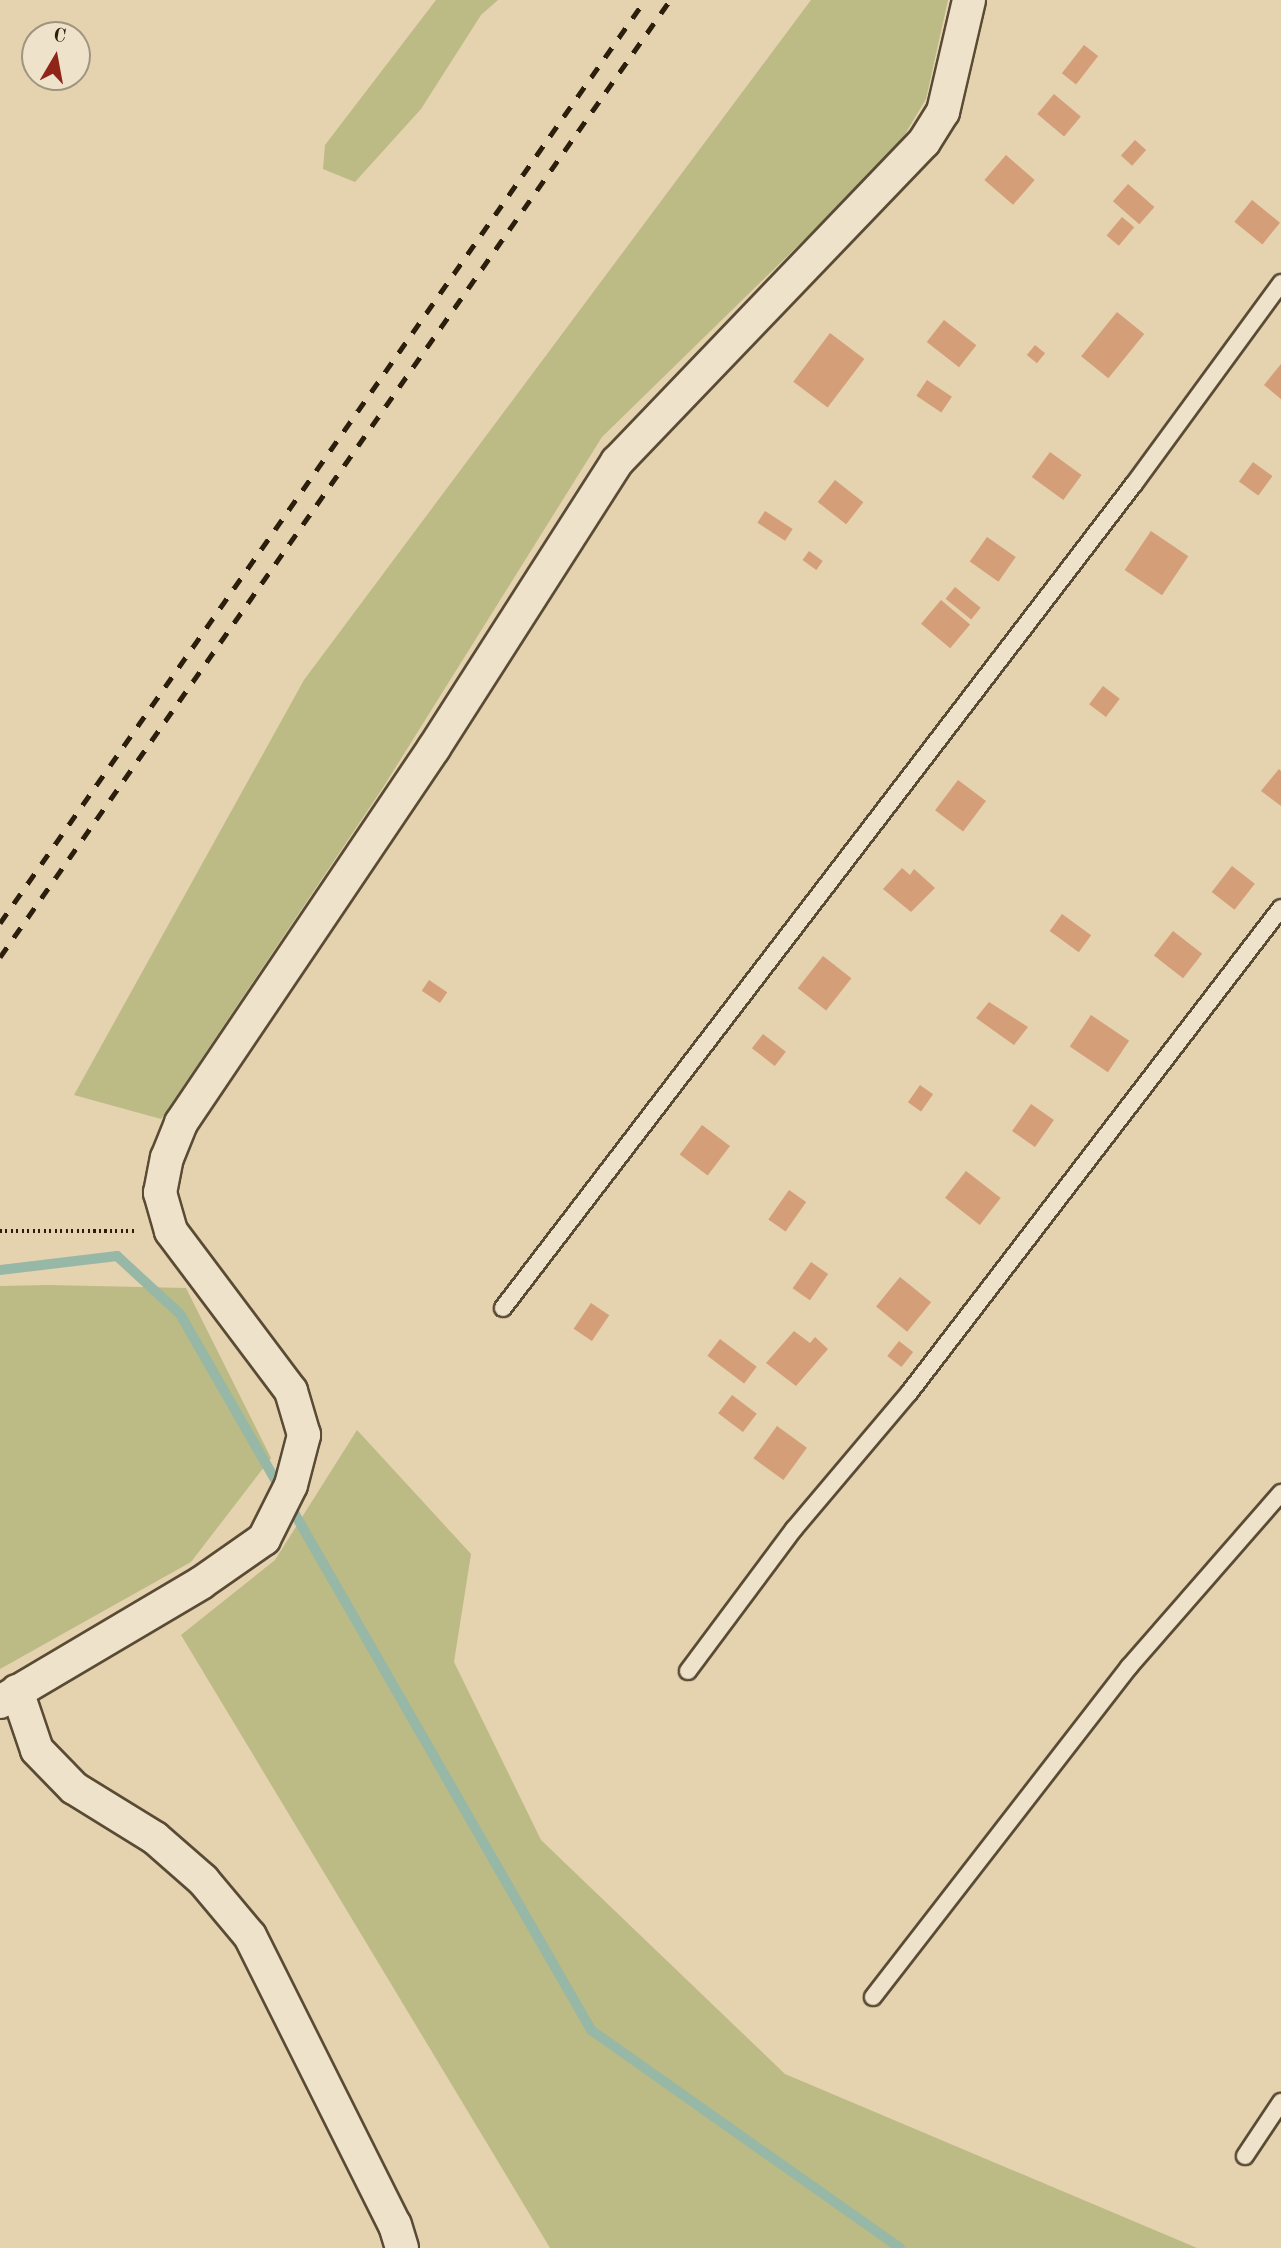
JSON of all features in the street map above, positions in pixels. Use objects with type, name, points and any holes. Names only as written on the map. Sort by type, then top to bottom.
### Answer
[{"type":"street","points":[[402,2248],[395,2225],[250,1936],[203,1880],[155,1838],[74,1788],[37,1750],[9,1697],[201,1583],[264,1539],[291,1485],[304,1435],[291,1391],[171,1231],[160,1193],[164,1169],[181,1123],[434,748],[617,462],[924,142],[943,112],[969,0]]},
{"type":"lane","points":[[503,1308],[1118,506],[1281,283]]},
{"type":"lane","points":[[688,1671],[794,1529],[909,1393],[1281,908]]},
{"type":"lane","points":[[873,1997],[1129,1667],[1281,1493]]},
{"type":"lane","points":[[1245,2156],[1281,2102]]},
{"type":"path","points":[[0,1231],[133,1233],[164,1208]]},
{"type":"shaded area","points":[[436,0],[498,0],[481,15],[421,109],[355,182],[323,169],[325,145]]},
{"type":"shaded area","points":[[811,0],[948,0],[926,99],[895,151],[602,437],[382,789],[161,1119],[74,1095],[304,680]]},
{"type":"shaded area","points":[[0,1286],[186,1288],[271,1458],[191,1562],[0,1669]]},
{"type":"shaded area","points":[[357,1430],[471,1554],[454,1662],[541,1840],[785,2074],[1197,2248],[550,2248],[181,1635],[275,1560]]},
{"type":"building","points":[[1084,45],[1098,56],[1076,84],[1062,73]]},
{"type":"building","points":[[1054,94],[1081,116],[1064,136],[1037,114]]},
{"type":"building","points":[[1135,140],[1146,150],[1132,166],[1121,156]]},
{"type":"building","points":[[1006,155],[1035,180],[1013,205],[984,180]]},
{"type":"building","points":[[1128,184],[1154,207],[1139,224],[1113,201]]},
{"type":"building","points":[[1252,200],[1280,223],[1262,244],[1234,222]]},
{"type":"building","points":[[1122,217],[1134,227],[1119,246],[1107,235]]},
{"type":"building","points":[[1117,312],[1144,334],[1108,378],[1081,356]]},
{"type":"building","points":[[944,320],[976,345],[959,367],[927,342]]},
{"type":"building","points":[[830,333],[864,359],[828,408],[793,382]]},
{"type":"building","points":[[1035,345],[1045,353],[1037,363],[1027,355]]},
{"type":"building","points":[[1281,364],[1281,399],[1264,385]]},
{"type":"building","points":[[927,380],[952,397],[941,413],[916,396]]},
{"type":"building","points":[[1050,452],[1082,475],[1063,500],[1032,477]]},
{"type":"building","points":[[1253,462],[1272,476],[1258,496],[1239,481]]},
{"type":"building","points":[[835,480],[863,502],[846,524],[818,502]]},
{"type":"building","points":[[765,511],[793,529],[785,541],[757,523]]},
{"type":"building","points":[[1151,531],[1188,556],[1162,595],[1125,570]]},
{"type":"building","points":[[987,537],[1016,557],[998,582],[970,562]]},
{"type":"building","points":[[809,551],[823,561],[816,570],[803,560]]},
{"type":"building","points":[[955,587],[981,608],[971,619],[946,599]]},
{"type":"building","points":[[941,600],[970,624],[950,648],[921,624]]},
{"type":"building","points":[[1103,686],[1120,699],[1106,717],[1089,704]]},
{"type":"building","points":[[1279,769],[1281,771],[1281,806],[1261,791]]},
{"type":"building","points":[[958,780],[986,801],[963,831],[935,810]]},
{"type":"building","points":[[1232,866],[1255,884],[1235,910],[1212,892]]},
{"type":"building","points":[[902,868],[910,875],[914,869],[935,888],[911,912],[883,889]]},
{"type":"building","points":[[1062,914],[1091,935],[1079,952],[1050,931]]},
{"type":"building","points":[[1173,931],[1202,954],[1183,978],[1154,955]]},
{"type":"building","points":[[823,956],[851,978],[826,1010],[798,988]]},
{"type":"building","points":[[429,980],[447,992],[440,1003],[422,991]]},
{"type":"building","points":[[989,1002],[1028,1027],[1014,1045],[976,1018]]},
{"type":"building","points":[[1091,1015],[1129,1041],[1108,1072],[1070,1047]]},
{"type":"building","points":[[763,1034],[786,1052],[775,1066],[752,1048]]},
{"type":"building","points":[[920,1085],[933,1094],[921,1111],[908,1102]]},
{"type":"building","points":[[1031,1104],[1054,1120],[1035,1147],[1012,1131]]},
{"type":"building","points":[[702,1125],[730,1146],[708,1176],[680,1155]]},
{"type":"building","points":[[966,1171],[1001,1198],[980,1225],[945,1198]]},
{"type":"building","points":[[789,1190],[806,1202],[786,1232],[768,1219]]},
{"type":"building","points":[[811,1262],[828,1274],[810,1300],[793,1288]]},
{"type":"building","points":[[900,1277],[931,1302],[907,1332],[876,1307]]},
{"type":"building","points":[[591,1303],[609,1315],[592,1341],[574,1329]]},
{"type":"building","points":[[794,1331],[810,1343],[815,1337],[828,1349],[796,1386],[766,1363]]},
{"type":"building","points":[[720,1339],[757,1367],[744,1383],[707,1356]]},
{"type":"building","points":[[899,1341],[913,1352],[901,1367],[887,1356]]},
{"type":"building","points":[[732,1395],[757,1414],[743,1432],[718,1413]]},
{"type":"building","points":[[777,1426],[807,1448],[783,1480],[753,1458]]},
{"type":"waterway","points":[[0,1270],[117,1256],[180,1314],[591,2030],[900,2248]]},
{"type":"railway","points":[[0,923],[645,0]]},
{"type":"railway","points":[[0,957],[670,0]]}]
